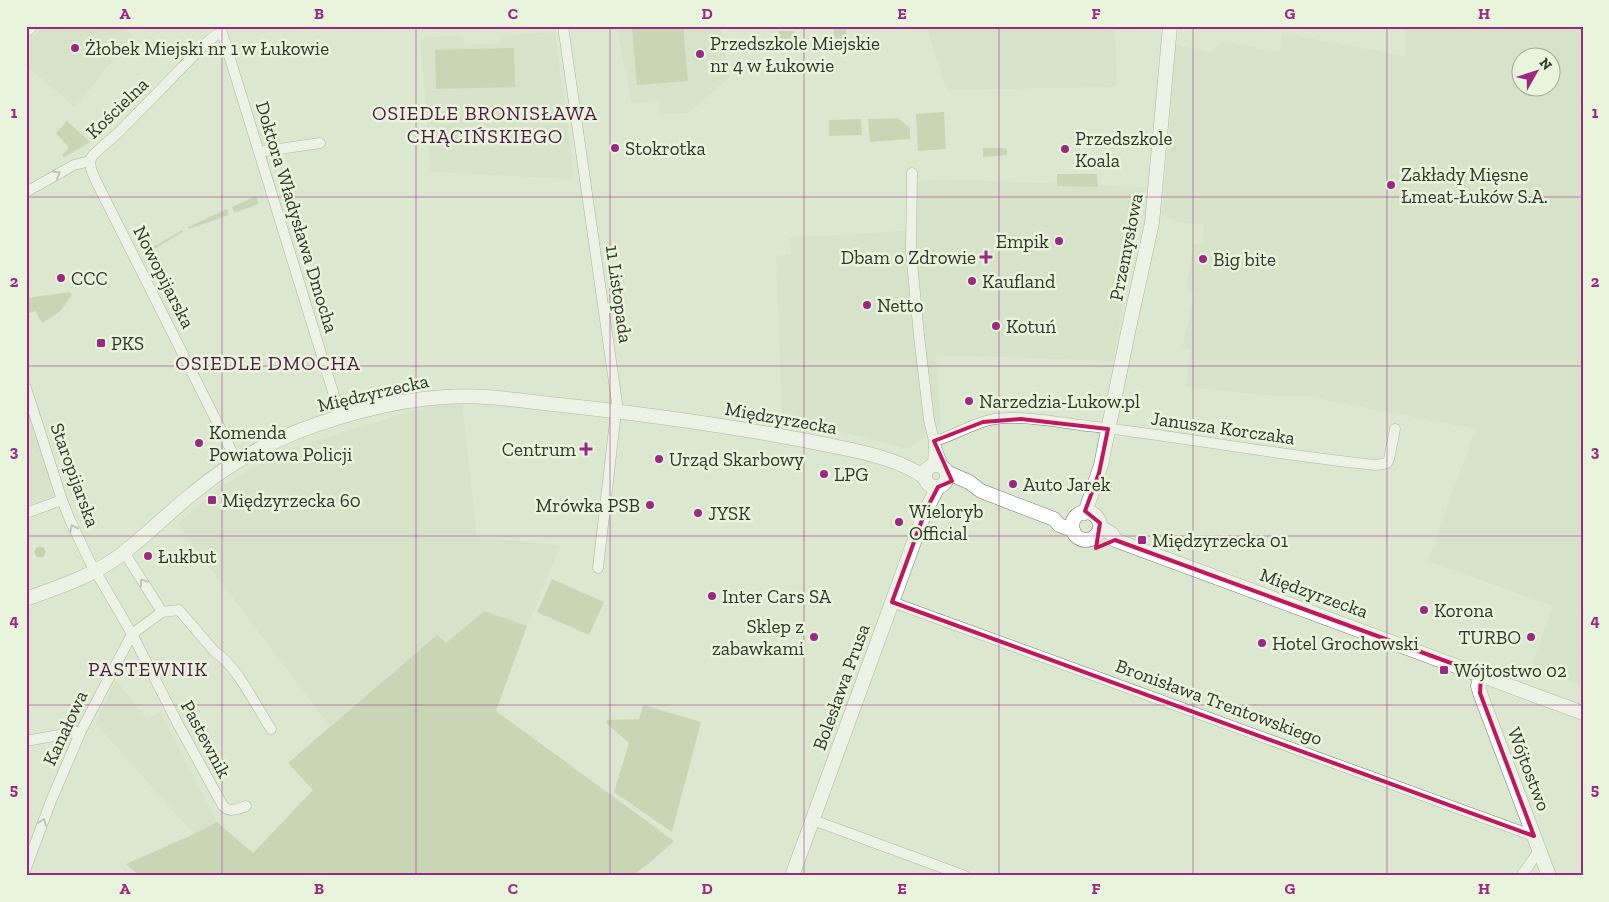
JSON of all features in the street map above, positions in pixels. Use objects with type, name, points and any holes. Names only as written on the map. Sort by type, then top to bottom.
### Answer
[{"type":"main road","points":[[26,30],[30,26]]},
{"type":"main road","name":"Przemysłowa","points":[[1087,524],[1152,223],[1170,26]]},
{"type":"main road","name":"Międzyrzecka","points":[[26,598],[65,585],[95,571],[124,552],[193,493],[237,462],[292,434],[341,418],[405,402],[435,397],[493,398],[617,412],[796,438],[894,462],[936,476],[948,485],[981,491],[1054,519],[1059,525],[1087,524],[1112,534],[1116,540],[1583,713]]},
{"type":"main road","name":"Bolesława Prusa","points":[[792,876],[925,512],[936,476]]},
{"type":"main road","name":"Wójtostwo","points":[[1480,674],[1478,686],[1480,692],[1548,876]]},
{"type":"street","name":"11 Listopada","points":[[563,26],[617,396],[617,412],[598,568]]},
{"type":"street","name":"Doktora Władysława Dmocha","points":[[221,30],[341,418]]},
{"type":"street","name":"Kościelna","points":[[26,192],[74,165],[90,161],[93,155],[116,135],[221,30]]},
{"type":"street","points":[[259,152],[320,144]]},
{"type":"street","name":"Nowopijarska","points":[[90,161],[95,179],[237,462]]},
{"type":"street","points":[[912,173],[912,266],[929,420],[934,441],[936,476]]},
{"type":"street","name":"Staropijarska","points":[[27,391],[62,500],[95,571]]},
{"type":"street","name":"Janusza Korczaka","points":[[934,441],[947,438],[983,422],[1000,419],[1021,419],[1108,428],[1311,458],[1376,465],[1387,463],[1395,429]]},
{"type":"street","points":[[26,513],[62,500]]},
{"type":"street","points":[[124,552],[162,612]]},
{"type":"street","name":"Pastewnik","points":[[95,571],[132,634],[223,806],[226,809],[235,810],[246,806]]},
{"type":"street","name":"Bronisława Trentowskiego","points":[[892,602],[1534,836]]},
{"type":"street","points":[[132,634],[162,612],[179,610],[215,652],[223,656],[231,666],[271,729]]},
{"type":"street","name":"Kanałowa","points":[[26,868],[51,801],[81,731],[132,634]]},
{"type":"street","points":[[26,741],[81,731]]},
{"type":"street","points":[[813,820],[965,876]]},
{"type":"street","points":[[1521,876],[1539,851]]},
{"type":"highlighted area","points":[[1021,419],[1108,429],[1099,473],[1085,511],[1100,523],[1096,548],[1115,540],[1481,674],[1480,693],[1534,836],[892,602],[925,512],[938,487],[952,481],[934,441],[983,422]]},
{"type":"shaded area","points":[[43,26],[121,26],[133,36],[75,107],[26,66],[26,45]]},
{"type":"shaded area","points":[[616,26],[721,26],[729,77],[689,113],[660,114],[657,101],[632,104]]},
{"type":"shaded area","points":[[683,26],[688,81],[637,85],[632,28]]},
{"type":"shaded area","points":[[926,26],[1115,26],[1117,87],[946,90]]},
{"type":"shaded area","name":"Zakłady Mięsne Łmeat-Łuków S.A.","points":[[1406,26],[1583,26],[1583,686],[1531,667],[1552,606],[1428,561],[1475,429],[1306,396],[1263,395],[1185,387],[1191,349],[1182,348],[1195,292],[1185,289],[1194,244],[1201,245],[1204,225],[1178,222],[1162,215],[1176,45],[1214,53],[1218,41],[1279,52],[1282,33],[1405,56]]},
{"type":"shaded area","points":[[833,27],[846,27],[847,39],[834,39]]},
{"type":"shaded area","points":[[779,31],[794,31],[794,46],[779,46]]},
{"type":"shaded area","points":[[555,32],[574,177],[571,179],[431,172],[420,38],[463,35],[464,45],[500,43],[501,35]]},
{"type":"shaded area","points":[[514,48],[515,87],[436,89],[435,50]]},
{"type":"shaded area","points":[[944,112],[946,149],[918,151],[916,114]]},
{"type":"shaded area","points":[[898,118],[910,128],[910,139],[870,142],[868,119]]},
{"type":"shaded area","points":[[861,119],[862,135],[829,136],[829,120]]},
{"type":"shaded area","points":[[67,121],[90,142],[64,158],[62,155],[69,148],[56,133]]},
{"type":"shaded area","points":[[983,148],[1005,148],[1007,149],[1007,155],[983,157]]},
{"type":"shaded area","points":[[1057,174],[1097,174],[1098,187],[1057,186]]},
{"type":"shaded area","points":[[940,179],[1145,187],[1113,361],[936,355],[941,425],[908,449],[782,417],[776,256],[791,254],[790,238],[917,230],[917,182]]},
{"type":"shaded area","points":[[256,196],[259,204],[234,213],[232,207]]},
{"type":"shaded area","points":[[227,209],[229,215],[189,229],[188,227]]},
{"type":"shaded area","points":[[182,230],[183,232],[148,253],[146,251]]},
{"type":"shaded area","points":[[70,292],[72,295],[60,311],[43,323],[36,311],[26,314],[27,298]]},
{"type":"shaded area","points":[[462,403],[477,537],[561,545],[527,626],[483,611],[445,644],[437,635],[330,727],[177,524],[220,487],[282,451],[425,407]]},
{"type":"shaded area","points":[[26,405],[57,495],[26,506]]},
{"type":"shaded area","points":[[40,546],[46,552],[40,558],[34,552]]},
{"type":"shaded area","points":[[552,579],[604,602],[589,635],[537,612]]},
{"type":"shaded area","points":[[484,611],[527,626],[496,711],[674,841],[632,876],[140,876],[126,864],[217,822],[253,853],[313,790],[288,763],[437,635],[446,643]]},
{"type":"shaded area","points":[[116,680],[147,719],[160,712],[217,822],[194,834],[95,723]]},
{"type":"shaded area","points":[[643,705],[701,722],[672,832],[614,792],[629,743],[606,723],[607,720],[639,719]]},
{"type":"place","name":"Żłobek Miejski nr 1 w Łukowie","points":[[75,48]]},
{"type":"place","name":"Przedszkole Miejskie nr 4 w Łukowie","points":[[700,54]]},
{"type":"place","name":"Stokrotka","points":[[615,148]]},
{"type":"place","name":"Przedszkole Koala","points":[[1065,149]]},
{"type":"place","name":"Zakłady Mięsne Łmeat-Łuków S.A.","points":[[1391,185]]},
{"type":"place","name":"Empik","points":[[1059,241]]},
{"type":"place","name":"Dbam o Zdrowie","points":[[986,257]]},
{"type":"place","name":"Big bite","points":[[1203,259]]},
{"type":"place","name":"CCC","points":[[61,278]]},
{"type":"place","name":"Kaufland","points":[[972,281]]},
{"type":"place","name":"Netto","points":[[867,305]]},
{"type":"place","name":"Kotuń","points":[[996,326]]},
{"type":"place","name":"PKS","points":[[101,343]]},
{"type":"place","name":"Narzedzia-Lukow.pl","points":[[969,401]]},
{"type":"place","name":"Komenda Powiatowa Policji","points":[[199,443]]},
{"type":"place","name":"Centrum","points":[[586,449]]},
{"type":"place","name":"Urząd Skarbowy","points":[[659,459]]},
{"type":"place","name":"LPG","points":[[824,474]]},
{"type":"place","name":"Auto Jarek","points":[[1013,484]]},
{"type":"place","name":"Międzyrzecka 60","points":[[212,500]]},
{"type":"place","name":"Mrówka PSB","points":[[650,505]]},
{"type":"place","name":"JYSK","points":[[698,513]]},
{"type":"place","name":"Wieloryb Official","points":[[899,522]]},
{"type":"place","name":"Międzyrzecka 01","points":[[1142,540]]},
{"type":"place","name":"Łukbut","points":[[148,556]]},
{"type":"place","name":"Inter Cars SA","points":[[712,596]]},
{"type":"place","name":"Korona","points":[[1424,610]]},
{"type":"place","name":"Sklep z zabawkami","points":[[814,637]]},
{"type":"place","name":"TURBO","points":[[1531,637]]},
{"type":"place","name":"Hotel Grochowski","points":[[1262,643]]},
{"type":"place","name":"Wójtostwo 02","points":[[1444,670]]},
{"type":"district","name":"OSIEDLE BRONISŁAWA CHĄCIŃSKIEGO","points":[[485,124]]},
{"type":"district","name":"OSIEDLE DMOCHA","points":[[268,363]]},
{"type":"district","name":"PASTEWNIK","points":[[148,669]]}]
